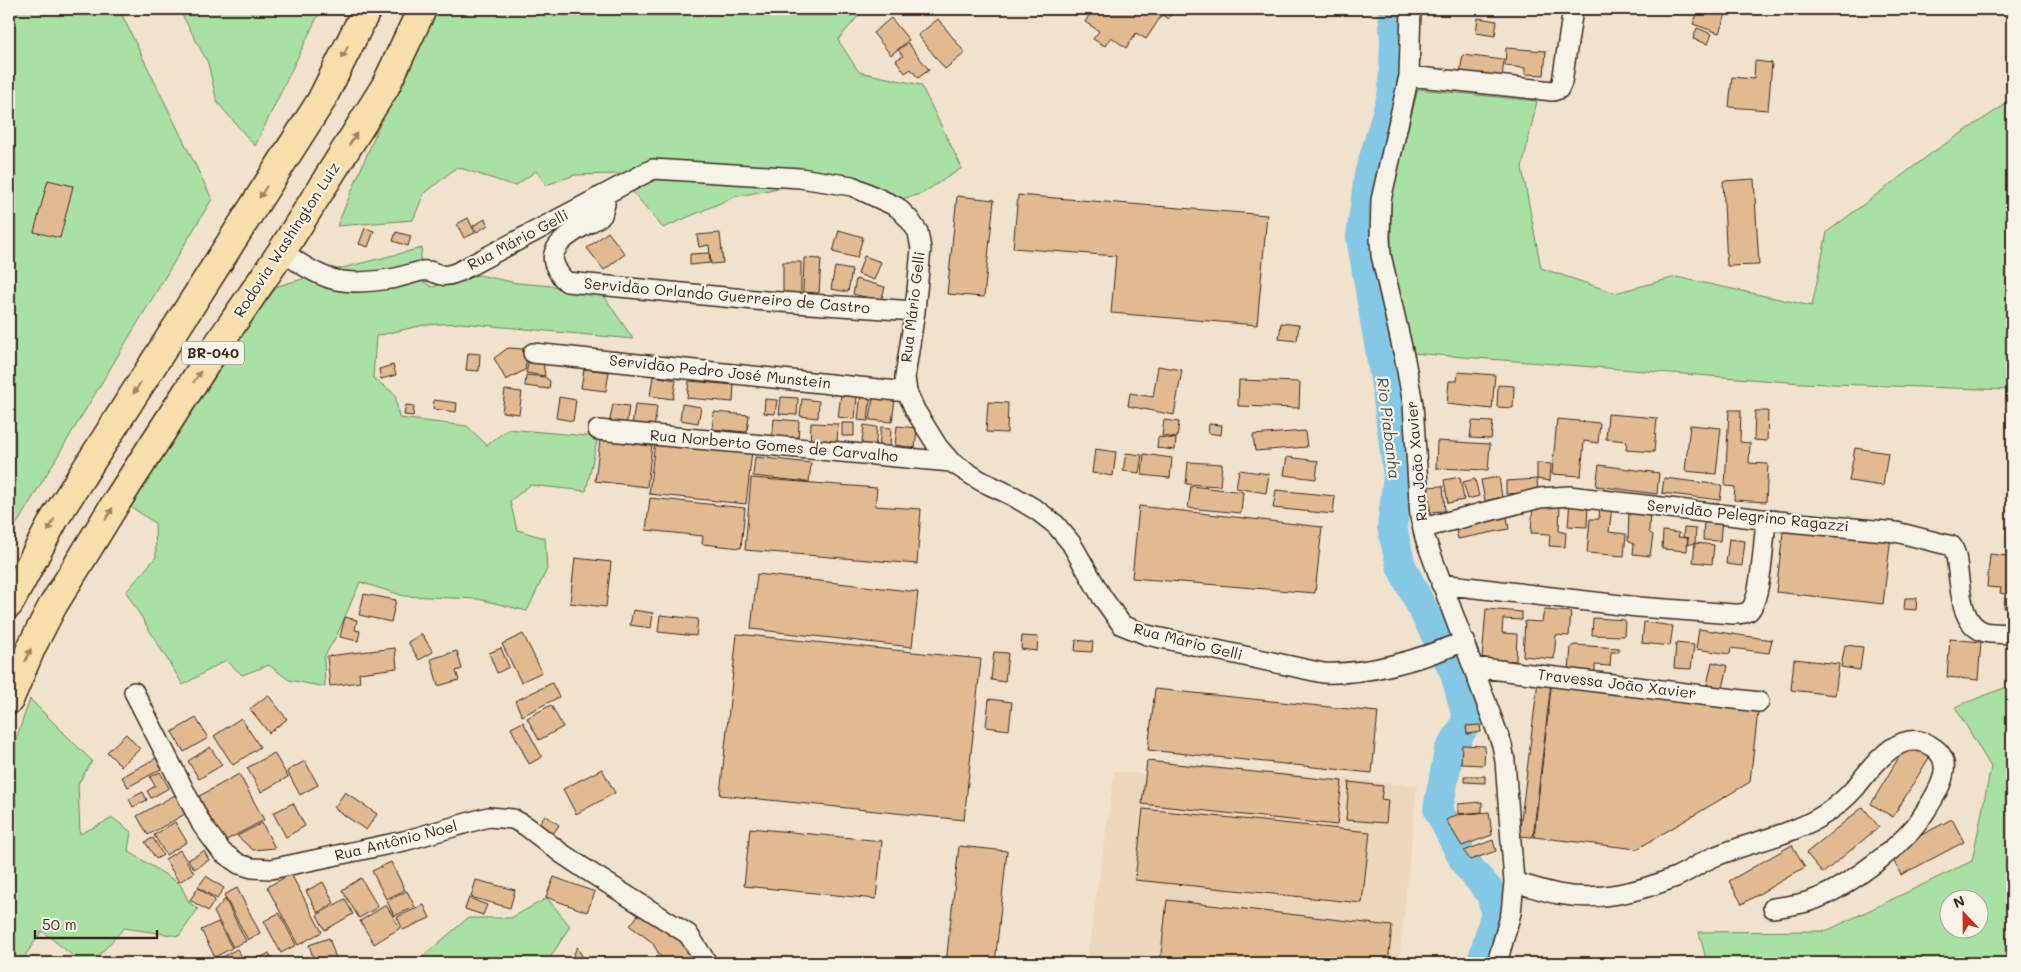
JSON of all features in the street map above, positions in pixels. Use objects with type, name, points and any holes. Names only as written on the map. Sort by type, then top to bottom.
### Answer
[{"type":"highway","name":"BR-040","points":[[9,604],[54,518],[321,101],[367,9]]},
{"type":"highway","name":"Rodovia Washington Luiz","points":[[9,700],[32,646],[52,608],[117,501],[215,349],[282,251],[385,87],[422,9]]},
{"type":"street","name":"Rua João Xavier","points":[[1411,9],[1408,76],[1381,200],[1381,255],[1413,404],[1422,528],[1441,584],[1458,644],[1474,667],[1502,745],[1507,780],[1514,882],[1511,913],[1497,963]]},
{"type":"street","points":[[1408,76],[1553,91],[1559,89],[1562,82],[1573,9]]},
{"type":"street","name":"Rua Mário Gelli","points":[[282,251],[312,271],[335,281],[367,282],[389,280],[426,271],[441,276],[449,276],[653,169],[800,178],[852,186],[897,208],[909,219],[918,232],[921,249],[915,311],[905,377],[907,392],[927,430],[951,462],[1038,510],[1056,525],[1071,543],[1112,612],[1122,625],[1137,632],[1323,673],[1342,674],[1392,665],[1458,644]]},
{"type":"street","name":"Servidão Orlando Guerreiro de Castro","points":[[597,198],[605,204],[602,215],[562,241],[554,250],[553,258],[558,273],[567,282],[766,301],[915,311]]},
{"type":"street","name":"Servidão Pedro José Munstein","points":[[533,353],[907,392]]},
{"type":"street","name":"Rua Norberto Gomes de Carvalho","points":[[598,430],[951,462]]},
{"type":"street","name":"Servidão Pelegrino Ragazzi","points":[[1422,528],[1540,498],[1569,496],[1766,520],[1896,532],[1952,546],[1956,555],[1963,605],[1970,621],[1985,632],[2012,634]]},
{"type":"street","points":[[1441,584],[1638,607],[1734,614],[1744,613],[1749,610],[1755,600],[1761,569],[1766,520]]},
{"type":"street","name":"Travessa João Xavier","points":[[1474,667],[1760,702]]},
{"type":"street","name":"Rua Antônio Noel","points":[[134,692],[202,825],[222,852],[239,864],[252,868],[271,869],[404,841],[488,817],[512,819],[526,826],[588,871],[688,934],[707,963]]},
{"type":"street","points":[[1514,882],[1558,894],[1582,897],[1606,897],[1656,884],[1678,876],[1714,856],[1790,831],[1813,821],[1830,811],[1846,798],[1870,767],[1897,745],[1917,741],[1933,747],[1939,752],[1944,769],[1942,784],[1916,827],[1902,841],[1834,890],[1811,901],[1773,908]]},
{"type":"shaded area","points":[[1146,760],[1417,786],[1399,963],[1096,963],[1087,958],[1115,771],[1144,774]]},
{"type":"green space","points":[[9,9],[119,9],[212,199],[9,537]]},
{"type":"green space","points":[[179,9],[321,9],[255,146],[217,102],[208,63]]},
{"type":"green space","points":[[428,9],[864,9],[838,40],[859,72],[921,85],[962,168],[921,194],[882,204],[830,181],[789,186],[734,197],[663,228],[618,174],[575,175],[546,185],[536,171],[515,186],[457,167],[424,194],[413,220],[337,226]]},
{"type":"green space","points":[[1418,89],[1537,101],[1522,168],[1541,268],[1615,293],[1676,277],[1812,306],[1827,232],[1933,152],[2012,100],[2012,390],[1801,383],[1411,353],[1391,255],[1391,196]]},
{"type":"green space","points":[[422,248],[417,278],[432,287],[479,275],[517,283],[600,290],[633,339],[460,323],[424,325],[376,336],[373,378],[395,394],[399,418],[467,426],[487,445],[508,429],[598,437],[586,491],[530,485],[510,501],[517,530],[545,538],[547,569],[527,611],[478,599],[404,596],[360,582],[337,635],[324,657],[325,687],[289,680],[269,665],[242,675],[226,660],[183,685],[126,592],[156,557],[155,523],[125,503],[232,344],[278,286]]},
{"type":"green space","points":[[2004,688],[2012,689],[2012,963],[1707,963],[1699,932],[1826,931],[1972,861],[1991,767],[1955,707]]},
{"type":"green space","points":[[30,699],[92,761],[78,784],[80,834],[113,818],[131,832],[128,851],[180,884],[189,902],[198,909],[179,936],[124,928],[92,963],[82,963],[42,931],[20,963],[11,963],[9,959],[9,759]]},
{"type":"green space","points":[[547,898],[570,926],[547,963],[415,963],[468,918],[511,918]]},
{"type":"building","points":[[1093,9],[1112,9],[1117,12],[1119,9],[1175,9],[1168,19],[1162,15],[1146,39],[1136,33],[1126,48],[1111,37],[1105,46],[1093,39],[1099,31],[1085,22]]},
{"type":"building","points":[[1699,9],[1728,9],[1719,33],[1693,24]]},
{"type":"building","points":[[891,18],[909,40],[891,55],[873,33]]},
{"type":"building","points":[[1478,18],[1497,21],[1495,36],[1476,33]]},
{"type":"building","points":[[938,19],[965,53],[945,69],[918,35]]},
{"type":"building","points":[[1697,28],[1712,34],[1708,44],[1693,39]]},
{"type":"building","points":[[908,43],[929,70],[918,78],[911,69],[905,73],[896,60],[903,56],[898,50]]},
{"type":"building","points":[[1506,48],[1546,51],[1544,75],[1525,74],[1525,68],[1505,66]]},
{"type":"building","points":[[1463,55],[1504,60],[1502,78],[1460,72]]},
{"type":"building","points":[[1755,61],[1772,63],[1768,110],[1729,107],[1732,77],[1754,79]]},
{"type":"building","points":[[1754,179],[1759,265],[1727,266],[1723,181]]},
{"type":"building","points":[[48,180],[73,186],[60,238],[34,232]]},
{"type":"building","points":[[1018,195],[1267,215],[1257,325],[1111,313],[1116,256],[1013,248]]},
{"type":"building","points":[[957,196],[994,200],[984,297],[947,294]]},
{"type":"building","points":[[468,218],[475,233],[464,238],[457,224]]},
{"type":"building","points":[[485,219],[488,225],[477,232],[473,226]]},
{"type":"building","points":[[365,228],[374,231],[368,247],[359,244]]},
{"type":"building","points":[[839,230],[863,237],[857,258],[833,252]]},
{"type":"building","points":[[396,232],[411,236],[408,246],[393,241]]},
{"type":"building","points":[[608,232],[625,254],[604,270],[587,248]]},
{"type":"building","points":[[720,233],[723,263],[711,264],[709,245],[699,247],[697,235]]},
{"type":"building","points":[[709,253],[710,263],[690,265],[690,254]]},
{"type":"building","points":[[864,256],[881,262],[874,280],[858,274]]},
{"type":"building","points":[[804,258],[821,259],[819,293],[803,292]]},
{"type":"building","points":[[783,262],[801,262],[801,295],[783,294]]},
{"type":"building","points":[[835,267],[852,270],[848,292],[831,289]]},
{"type":"building","points":[[856,279],[885,287],[881,301],[853,294]]},
{"type":"building","points":[[1281,323],[1299,325],[1297,341],[1279,339]]},
{"type":"building","points":[[508,348],[523,349],[527,358],[525,370],[506,380],[494,358]]},
{"type":"building","points":[[468,353],[480,354],[479,371],[466,370]]},
{"type":"building","points":[[529,359],[543,361],[545,376],[526,373]]},
{"type":"building","points":[[393,365],[396,375],[381,379],[379,369]]},
{"type":"building","points":[[1158,366],[1182,370],[1174,415],[1128,406],[1130,393],[1153,397]]},
{"type":"building","points":[[584,369],[609,372],[606,391],[581,388]]},
{"type":"building","points":[[1458,372],[1495,375],[1492,409],[1447,404],[1449,381],[1457,381]]},
{"type":"building","points":[[526,375],[545,377],[550,381],[549,389],[525,386]]},
{"type":"building","points":[[653,376],[676,380],[673,399],[650,396]]},
{"type":"building","points":[[1239,380],[1300,382],[1299,408],[1238,406]]},
{"type":"building","points":[[689,381],[734,385],[733,402],[687,398]]},
{"type":"building","points":[[1498,385],[1514,386],[1513,408],[1497,407]]},
{"type":"building","points":[[505,390],[522,392],[519,414],[502,412]]},
{"type":"building","points":[[861,392],[871,393],[868,421],[858,420]]},
{"type":"building","points":[[841,394],[857,396],[855,419],[838,417]]},
{"type":"building","points":[[559,397],[576,400],[573,421],[556,418]]},
{"type":"building","points":[[781,397],[798,398],[797,415],[779,414]]},
{"type":"building","points":[[873,397],[895,399],[892,422],[870,420]]},
{"type":"building","points":[[765,399],[777,400],[775,414],[764,413]]},
{"type":"building","points":[[802,399],[819,401],[818,418],[800,416]]},
{"type":"building","points":[[434,400],[457,403],[456,412],[433,409]]},
{"type":"building","points":[[988,402],[1008,403],[1007,433],[986,432]]},
{"type":"building","points":[[613,404],[629,406],[626,427],[609,425]]},
{"type":"building","points":[[635,404],[657,406],[654,429],[632,426]]},
{"type":"building","points":[[682,404],[701,407],[698,423],[680,420]]},
{"type":"building","points":[[406,405],[414,406],[413,416],[404,415]]},
{"type":"building","points":[[1729,410],[1741,410],[1740,442],[1750,443],[1749,463],[1768,464],[1766,502],[1734,500],[1735,487],[1725,486]]},
{"type":"building","points":[[1755,411],[1768,411],[1767,441],[1754,440]]},
{"type":"building","points":[[714,412],[749,415],[747,432],[712,429]]},
{"type":"building","points":[[1608,414],[1657,418],[1654,452],[1626,450],[1627,441],[1606,439]]},
{"type":"building","points":[[774,419],[799,421],[798,443],[772,441]]},
{"type":"building","points":[[1557,419],[1600,423],[1598,443],[1584,441],[1581,476],[1552,474]]},
{"type":"building","points":[[1164,420],[1179,422],[1177,438],[1162,436]]},
{"type":"building","points":[[1472,421],[1493,422],[1491,439],[1470,438]]},
{"type":"building","points":[[811,423],[838,424],[837,446],[810,445]]},
{"type":"building","points":[[842,423],[854,423],[854,436],[842,436]]},
{"type":"building","points":[[1209,424],[1222,425],[1221,435],[1208,433]]},
{"type":"building","points":[[864,425],[877,427],[875,452],[861,451]]},
{"type":"building","points":[[1690,425],[1721,428],[1716,474],[1685,471]]},
{"type":"building","points":[[897,426],[917,428],[915,448],[895,445]]},
{"type":"building","points":[[881,427],[891,428],[890,447],[879,447]]},
{"type":"building","points":[[1305,431],[1307,447],[1255,451],[1253,435]]},
{"type":"building","points":[[1158,437],[1176,439],[1175,450],[1157,448]]},
{"type":"building","points":[[600,440],[652,446],[647,487],[595,481]]},
{"type":"building","points":[[655,441],[752,451],[746,504],[649,494]]},
{"type":"building","points":[[1437,441],[1490,444],[1488,470],[1436,468]]},
{"type":"building","points":[[1855,448],[1888,453],[1883,486],[1849,481]]},
{"type":"building","points":[[1095,449],[1116,452],[1113,476],[1092,473]]},
{"type":"building","points":[[1126,453],[1142,455],[1139,473],[1123,471]]},
{"type":"building","points":[[1144,454],[1172,458],[1170,478],[1142,475]]},
{"type":"building","points":[[755,457],[811,463],[809,482],[753,476]]},
{"type":"building","points":[[1287,457],[1318,461],[1316,479],[1284,475]]},
{"type":"building","points":[[1188,462],[1222,464],[1220,486],[1186,484]]},
{"type":"building","points":[[1537,463],[1551,464],[1550,481],[1537,479]]},
{"type":"building","points":[[1599,465],[1659,473],[1657,494],[1596,486]]},
{"type":"building","points":[[1239,470],[1269,474],[1266,493],[1236,488]]},
{"type":"building","points":[[1460,477],[1464,500],[1448,503],[1444,480]]},
{"type":"building","points":[[1499,477],[1502,497],[1485,501],[1481,480]]},
{"type":"building","points":[[751,478],[877,488],[875,506],[921,509],[917,564],[745,550]]},
{"type":"building","points":[[1664,478],[1722,485],[1720,500],[1662,493]]},
{"type":"building","points":[[1475,479],[1479,496],[1468,499],[1463,482]]},
{"type":"building","points":[[1537,479],[1538,492],[1506,494],[1506,481]]},
{"type":"building","points":[[1191,486],[1243,492],[1241,513],[1188,508]]},
{"type":"building","points":[[1443,486],[1445,511],[1429,512],[1426,487]]},
{"type":"building","points":[[1276,490],[1335,496],[1333,514],[1273,508]]},
{"type":"building","points":[[650,498],[745,508],[741,548],[702,544],[703,536],[646,530]]},
{"type":"building","points":[[1570,501],[1588,502],[1587,527],[1568,526]]},
{"type":"building","points":[[1533,503],[1560,504],[1559,531],[1566,533],[1565,547],[1549,546],[1550,534],[1531,533]]},
{"type":"building","points":[[1600,505],[1612,506],[1609,532],[1626,534],[1624,556],[1587,553],[1590,519],[1599,519]]},
{"type":"building","points":[[1139,506],[1322,527],[1315,593],[1132,578]]},
{"type":"building","points":[[1629,509],[1650,509],[1649,532],[1653,535],[1650,556],[1633,554],[1634,544],[1628,541]]},
{"type":"building","points":[[1506,511],[1509,529],[1458,539],[1454,521]]},
{"type":"building","points":[[1704,518],[1722,519],[1720,541],[1703,540]]},
{"type":"building","points":[[1784,524],[1891,536],[1883,604],[1776,592]]},
{"type":"building","points":[[1684,528],[1696,529],[1695,543],[1687,545],[1688,538],[1683,537]]},
{"type":"building","points":[[1663,531],[1679,533],[1678,537],[1688,538],[1687,551],[1662,549]]},
{"type":"building","points":[[2010,538],[2012,538],[2012,608],[2004,608],[2005,594],[2000,593],[2001,588],[1987,587],[1990,554],[2008,556]]},
{"type":"building","points":[[1729,539],[1745,541],[1742,566],[1726,564]]},
{"type":"building","points":[[1695,543],[1714,545],[1712,564],[1693,562]]},
{"type":"building","points":[[575,558],[611,562],[606,607],[570,603]]},
{"type":"building","points":[[757,574],[918,592],[912,647],[751,629]]},
{"type":"building","points":[[364,594],[396,600],[391,622],[359,615]]},
{"type":"building","points":[[1905,598],[1917,598],[1916,610],[1904,609]]},
{"type":"building","points":[[1486,609],[1522,612],[1522,620],[1503,619],[1502,633],[1517,634],[1516,661],[1482,659]]},
{"type":"building","points":[[633,610],[653,613],[651,628],[630,625]]},
{"type":"building","points":[[1544,610],[1571,612],[1569,636],[1556,635],[1554,659],[1523,656],[1525,621],[1542,622]]},
{"type":"building","points":[[660,615],[698,619],[696,636],[658,632]]},
{"type":"building","points":[[345,617],[357,620],[355,630],[360,631],[358,641],[340,637]]},
{"type":"building","points":[[1593,618],[1625,620],[1624,636],[1592,635]]},
{"type":"building","points":[[1644,622],[1673,626],[1670,646],[1642,643]]},
{"type":"building","points":[[1699,629],[1772,640],[1769,653],[1731,648],[1730,654],[1696,649]]},
{"type":"building","points":[[422,634],[433,652],[419,660],[408,642]]},
{"type":"building","points":[[523,634],[542,672],[521,682],[502,644]]},
{"type":"building","points":[[737,634],[981,659],[964,820],[720,795]]},
{"type":"building","points":[[1022,636],[1038,637],[1037,651],[1021,649]]},
{"type":"building","points":[[1950,639],[1981,642],[1978,680],[1947,677]]},
{"type":"building","points":[[1076,640],[1093,642],[1092,652],[1075,651]]},
{"type":"building","points":[[1676,643],[1694,645],[1691,669],[1674,668]]},
{"type":"building","points":[[1574,645],[1619,648],[1619,652],[1611,652],[1610,666],[1595,665],[1595,672],[1569,670],[1571,647]]},
{"type":"building","points":[[1845,645],[1863,647],[1860,670],[1841,667]]},
{"type":"building","points":[[395,648],[397,668],[359,673],[360,682],[330,686],[327,656]]},
{"type":"building","points":[[501,648],[509,667],[497,673],[489,653]]},
{"type":"building","points":[[457,651],[462,669],[456,671],[459,680],[438,686],[431,659]]},
{"type":"building","points":[[994,652],[1008,653],[1005,682],[991,680]]},
{"type":"building","points":[[1794,659],[1839,664],[1835,695],[1791,690]]},
{"type":"building","points":[[1712,662],[1728,666],[1723,688],[1707,685]]},
{"type":"building","points":[[1552,679],[1759,702],[1750,782],[1637,849],[1534,837]]},
{"type":"building","points":[[1538,681],[1551,683],[1533,837],[1519,836]]},
{"type":"building","points":[[552,683],[559,697],[522,716],[515,701]]},
{"type":"building","points":[[1155,689],[1378,712],[1372,773],[1148,750]]},
{"type":"building","points":[[268,695],[287,719],[269,733],[250,709]]},
{"type":"building","points":[[989,699],[1012,702],[1009,730],[986,727]]},
{"type":"building","points":[[551,705],[563,727],[539,740],[527,718]]},
{"type":"building","points":[[196,718],[208,738],[184,752],[172,732]]},
{"type":"building","points":[[241,718],[260,747],[233,765],[214,736]]},
{"type":"building","points":[[523,722],[542,757],[529,764],[511,728]]},
{"type":"building","points":[[1480,725],[1481,732],[1467,734],[1466,726]]},
{"type":"building","points":[[126,734],[140,749],[121,766],[107,752]]},
{"type":"building","points":[[1908,742],[1930,756],[1893,817],[1871,804]]},
{"type":"building","points":[[1462,745],[1485,746],[1484,765],[1461,764]]},
{"type":"building","points":[[210,747],[222,765],[199,779],[188,761]]},
{"type":"building","points":[[274,753],[288,777],[261,792],[247,768]]},
{"type":"building","points":[[156,758],[161,769],[128,787],[122,777]]},
{"type":"building","points":[[305,761],[318,785],[300,795],[287,771]]},
{"type":"building","points":[[1147,761],[1342,781],[1337,825],[1142,804]]},
{"type":"building","points":[[602,769],[615,793],[576,814],[563,789]]},
{"type":"building","points":[[160,772],[169,788],[151,798],[147,791],[155,786],[150,777]]},
{"type":"building","points":[[239,774],[264,820],[219,844],[194,799]]},
{"type":"building","points":[[1464,776],[1485,776],[1485,783],[1464,782]]},
{"type":"building","points":[[1349,782],[1383,786],[1381,799],[1388,800],[1386,823],[1346,820]]},
{"type":"building","points":[[143,792],[147,800],[133,807],[129,799]]},
{"type":"building","points":[[345,792],[377,814],[366,830],[334,808]]},
{"type":"building","points":[[175,795],[185,814],[148,835],[137,816]]},
{"type":"building","points":[[1482,802],[1482,812],[1458,814],[1458,804]]},
{"type":"building","points":[[293,803],[305,826],[286,837],[273,813]]},
{"type":"building","points":[[1863,807],[1879,827],[1823,873],[1806,853]]},
{"type":"building","points":[[1143,809],[1370,832],[1362,903],[1135,880]]},
{"type":"building","points":[[1489,812],[1492,835],[1462,846],[1446,820],[1456,815]]},
{"type":"building","points":[[545,815],[559,825],[550,839],[535,829]]},
{"type":"building","points":[[1952,819],[1964,842],[1901,875],[1889,852]]},
{"type":"building","points":[[175,822],[187,842],[166,855],[154,835]]},
{"type":"building","points":[[262,823],[275,848],[253,850],[237,836]]},
{"type":"building","points":[[750,828],[882,841],[876,899],[744,886]]},
{"type":"building","points":[[153,838],[163,855],[156,859],[145,842]]},
{"type":"building","points":[[1493,840],[1496,851],[1470,860],[1464,851]]},
{"type":"building","points":[[1792,845],[1805,867],[1742,904],[1729,881]]},
{"type":"building","points":[[959,846],[1007,851],[995,963],[946,963]]},
{"type":"building","points":[[180,850],[194,873],[179,882],[165,859]]},
{"type":"building","points":[[204,851],[209,860],[194,869],[188,860]]},
{"type":"building","points":[[391,862],[405,890],[386,899],[372,871]]},
{"type":"building","points":[[291,874],[322,932],[298,945],[267,887]]},
{"type":"building","points":[[206,876],[224,888],[217,899],[198,887]]},
{"type":"building","points":[[554,877],[595,892],[587,912],[546,897]]},
{"type":"building","points":[[361,878],[378,907],[359,918],[342,890]]},
{"type":"building","points":[[476,880],[515,890],[510,908],[471,897]]},
{"type":"building","points":[[323,882],[334,903],[318,913],[306,891]]},
{"type":"building","points":[[198,888],[215,900],[208,911],[190,900]]},
{"type":"building","points":[[237,888],[260,933],[248,940],[224,895]]},
{"type":"building","points":[[407,891],[415,907],[394,916],[387,901]]},
{"type":"building","points":[[469,898],[487,905],[483,915],[465,909]]},
{"type":"building","points":[[225,899],[246,941],[233,947],[214,912]]},
{"type":"building","points":[[345,899],[353,914],[325,930],[317,915]]},
{"type":"building","points":[[1167,900],[1392,926],[1388,963],[1160,963]]},
{"type":"building","points":[[386,905],[400,928],[374,944],[360,921]]},
{"type":"building","points":[[424,905],[430,918],[403,930],[397,917]]},
{"type":"building","points":[[643,908],[677,932],[695,963],[664,963],[652,942],[630,926]]},
{"type":"building","points":[[279,913],[296,945],[281,953],[264,921]]},
{"type":"building","points":[[218,922],[232,948],[215,957],[201,930]]},
{"type":"building","points":[[329,938],[337,961],[315,963],[309,945]]},
{"type":"building","points":[[577,947],[586,963],[570,963]]},
{"type":"building","points":[[237,949],[246,963],[221,963],[219,959]]},
{"type":"building","points":[[269,953],[273,960],[267,963],[258,963],[256,960]]},
{"type":"waterway","name":"Rio Piabanha","points":[[1393,9],[1395,42],[1393,93],[1369,175],[1361,237],[1387,391],[1398,476],[1392,527],[1401,566],[1455,673],[1468,720],[1449,751],[1438,809],[1466,864],[1490,892],[1496,912],[1482,963]]}]
